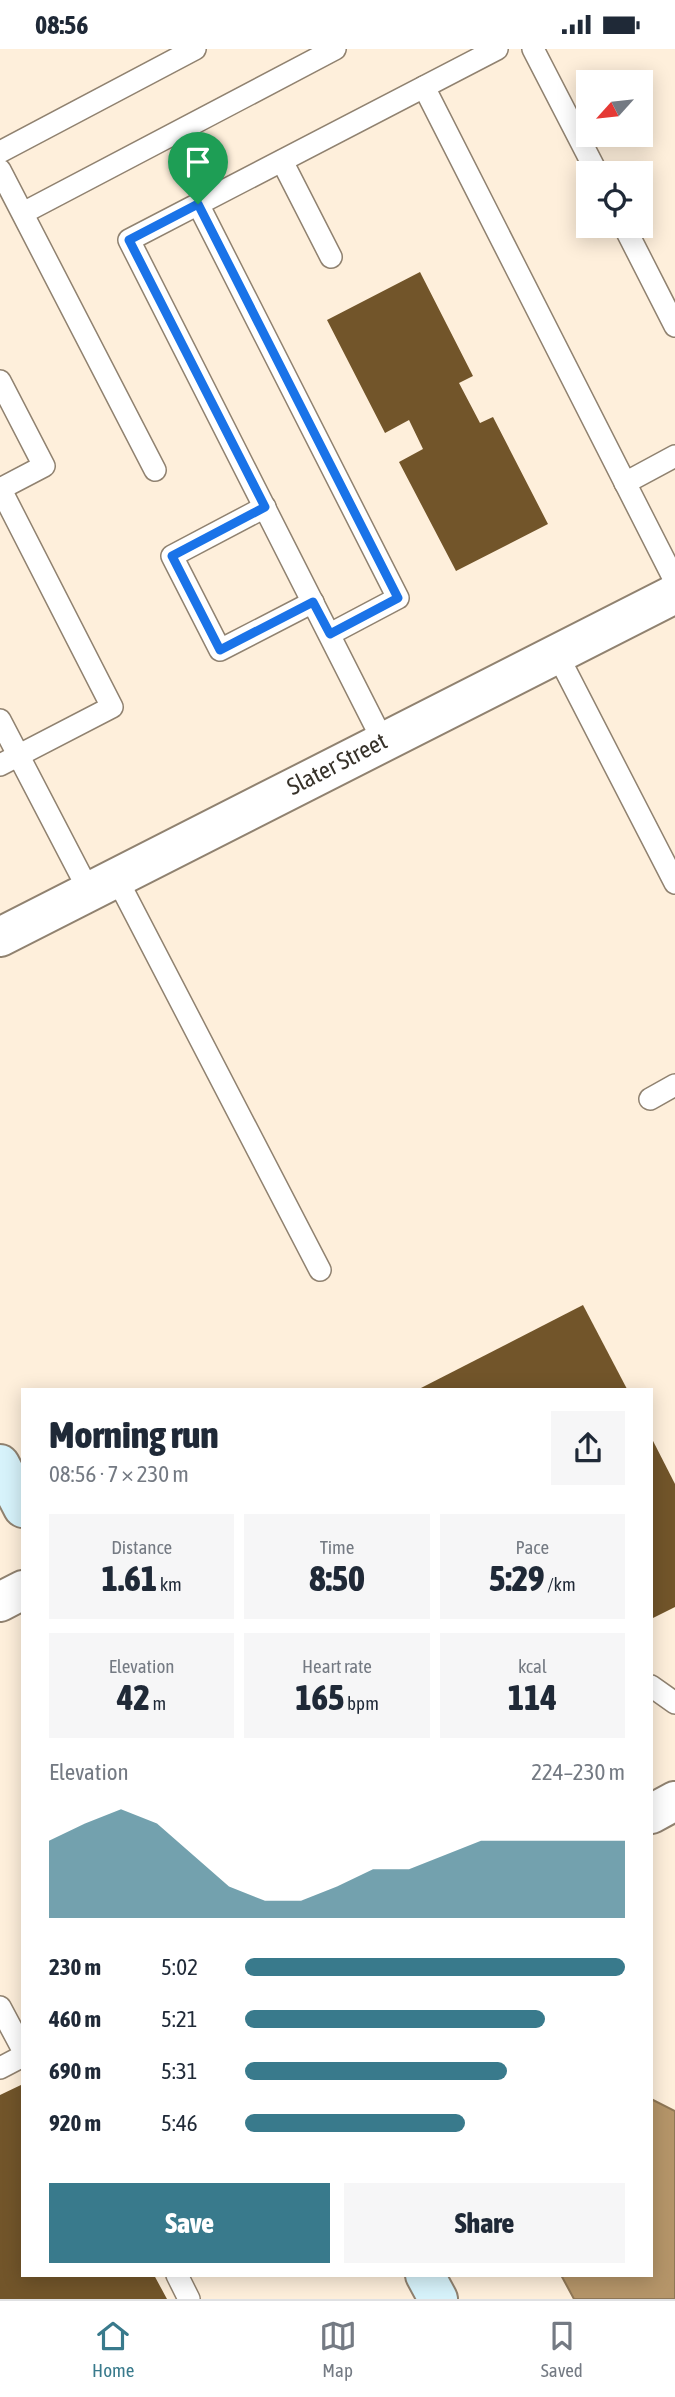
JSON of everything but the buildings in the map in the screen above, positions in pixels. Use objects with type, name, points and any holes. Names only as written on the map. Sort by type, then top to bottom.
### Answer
[{"type":"street","name":"Slater Street","points":[[0,937],[556,652],[675,594]]},
{"type":"street","points":[[0,1464],[21,1504]]},
{"type":"street","points":[[0,1602],[21,1591]]},
{"type":"street","points":[[653,1813],[675,1801]]},
{"type":"street","points":[[426,2277],[438,2299]]},
{"type":"lane","points":[[0,152],[195,49]]},
{"type":"lane","points":[[23,213],[335,49]]},
{"type":"lane","points":[[383,741],[129,240],[497,49]]},
{"type":"lane","points":[[533,49],[591,161]]},
{"type":"lane","points":[[424,87],[675,581]]},
{"type":"lane","points":[[282,161],[331,257]]},
{"type":"lane","points":[[0,170],[155,471]]},
{"type":"lane","points":[[198,204],[398,598],[330,634]]},
{"type":"lane","points":[[630,238],[675,326]]},
{"type":"lane","points":[[0,381],[44,466],[0,488],[112,707],[9,760]]},
{"type":"lane","points":[[625,483],[675,456]]},
{"type":"lane","points":[[265,507],[172,556],[220,650],[313,602]]},
{"type":"lane","points":[[556,652],[675,883]]},
{"type":"lane","points":[[0,720],[9,760],[103,884],[320,1270]]},
{"type":"lane","points":[[650,1099],[675,1085]]},
{"type":"lane","points":[[653,1687],[675,1703]]},
{"type":"lane","points":[[0,2007],[21,2046]]},
{"type":"lane","points":[[0,2068],[21,2057]]},
{"type":"lane","points":[[178,2277],[189,2299]]},
{"type":"shaded area","points":[[653,2100],[675,2111],[675,2299],[574,2299],[562,2277],[653,2277]]},
{"type":"route","points":[[198,204],[398,598],[330,634],[313,602],[220,650],[172,556],[265,507],[129,240],[198,204]]}]
